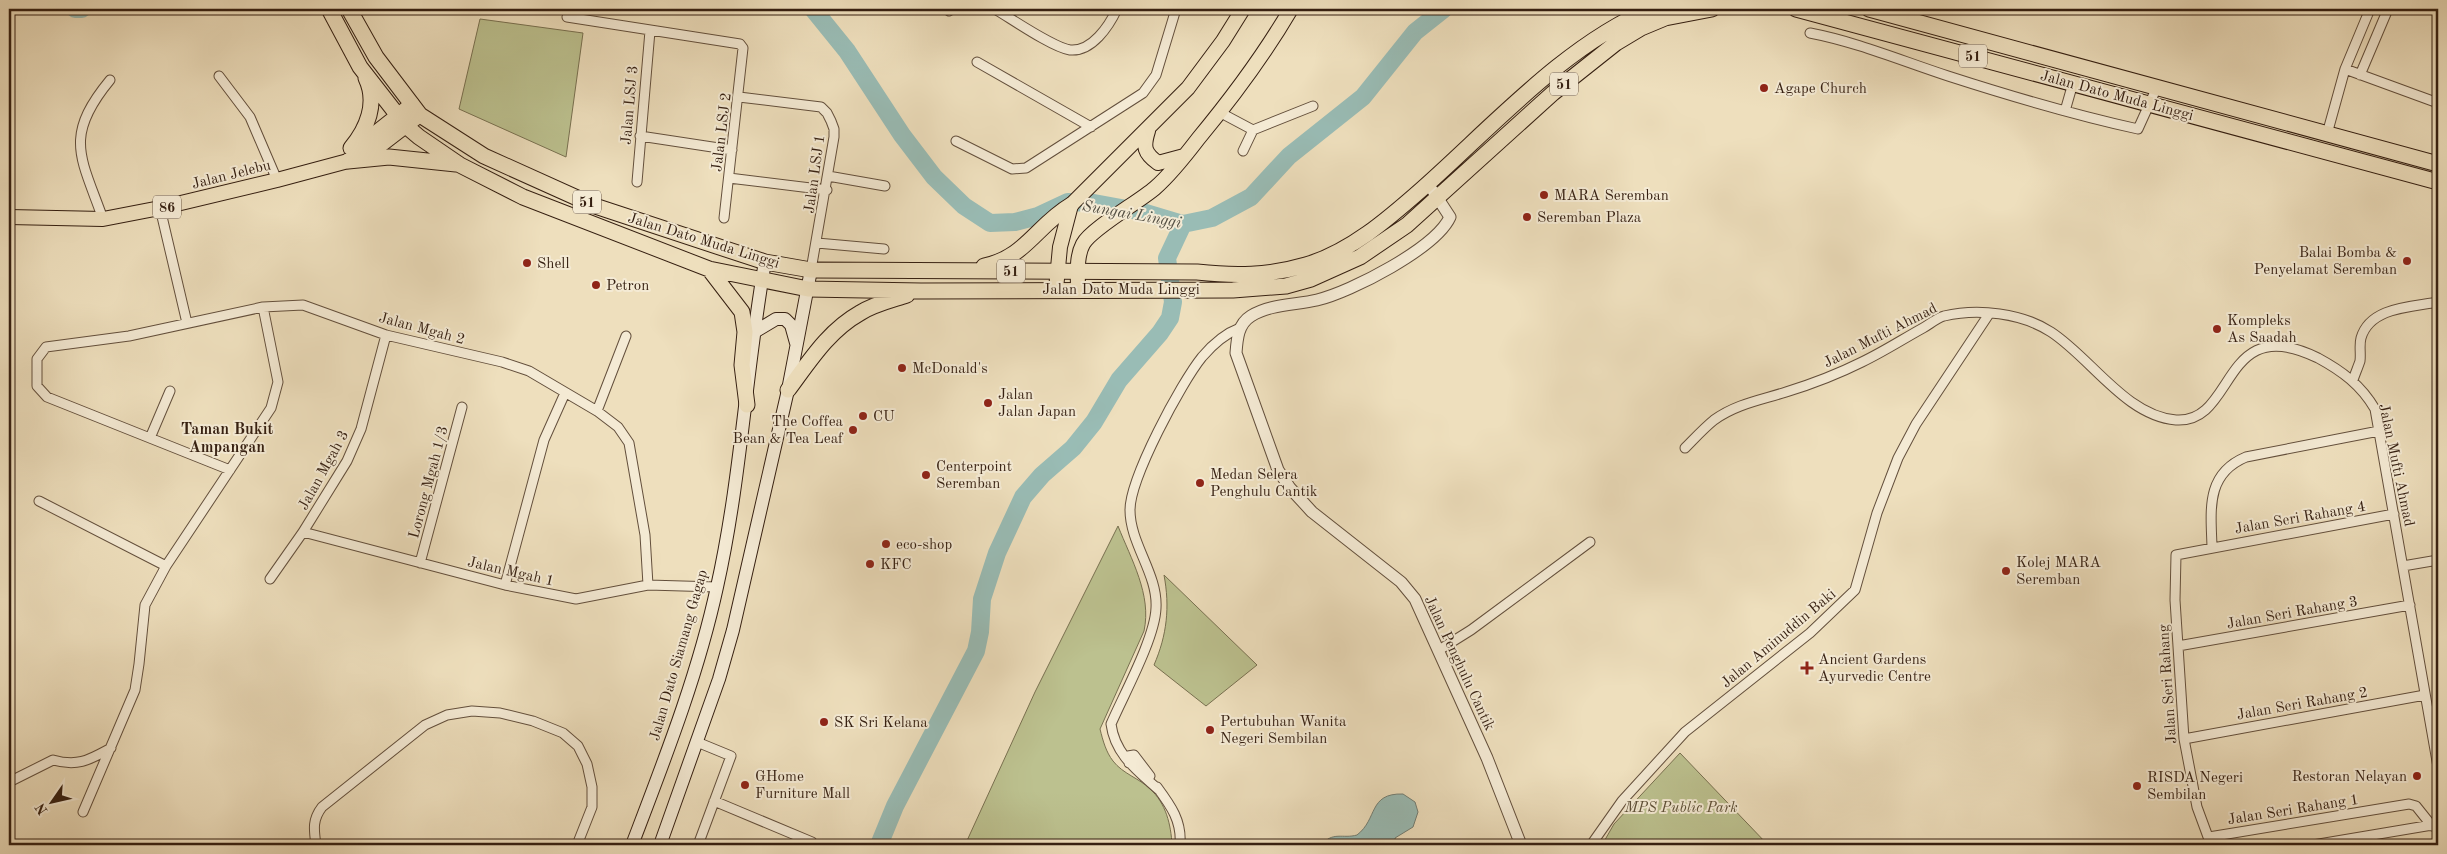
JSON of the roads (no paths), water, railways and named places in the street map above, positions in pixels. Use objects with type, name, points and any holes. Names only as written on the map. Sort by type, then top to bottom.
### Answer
[{"type":"highway","name":"Jalan Dato Muda Linggi","points":[[329,9],[360,67],[402,121],[419,137],[460,165],[540,204],[710,269],[762,281],[808,290],[921,291],[1260,289],[1311,279],[1368,252],[1407,225],[1553,93],[1616,43],[1641,28],[1665,18],[1712,9]]},
{"type":"highway","name":"Jalan Dato Muda Linggi","points":[[350,9],[376,57],[416,109],[484,156],[595,206],[766,262],[811,270],[1197,272],[1234,276],[1259,274],[1307,264],[1352,243],[1374,229],[1428,184],[1542,81],[1608,31],[1651,9]]},
{"type":"highway","name":"Jalan Dato Muda Linggi","points":[[1796,9],[2438,182]]},
{"type":"highway","name":"Jalan Dato Muda Linggi","points":[[1870,9],[2438,164]]},
{"type":"highway","points":[[360,67],[368,83],[371,101],[369,118],[362,134],[349,154],[460,165]]},
{"type":"highway","points":[[965,270],[994,264],[1022,250],[1049,220],[1071,204]]},
{"type":"highway","points":[[710,269],[742,312],[745,332],[742,364],[746,405]]},
{"type":"highway","points":[[788,390],[819,348],[837,329],[860,312],[921,291]]},
{"type":"main road","points":[[1056,289],[1056,271],[1060,246],[1071,204],[1149,130],[1188,88],[1223,41],[1243,9]]},
{"type":"main road","points":[[1078,289],[1078,271],[1083,244],[1092,233],[1156,188],[1185,156],[1221,112],[1277,33],[1291,9]]},
{"type":"main road","name":"Jalan Jelebu","points":[[9,217],[103,220],[278,180],[312,170],[349,154],[381,145],[402,121],[416,109]]},
{"type":"main road","points":[[1149,130],[1144,144],[1145,151],[1158,163],[1185,156]]},
{"type":"main road","name":"Jalan Dato Siamang Gagap","points":[[632,845],[680,715],[717,587],[746,405],[766,262]]},
{"type":"main road","points":[[660,845],[719,679],[735,621],[788,390],[811,270]]},
{"type":"main road","points":[[756,331],[776,319],[785,319],[792,325],[797,348]]},
{"type":"street","points":[[995,9],[1058,46],[1071,50],[1081,48],[1099,37],[1108,26],[1117,9]]},
{"type":"street","points":[[956,141],[1012,170],[1026,168],[1143,93],[1156,75],[1176,9]]},
{"type":"street","points":[[2327,134],[2345,69],[2370,9]]},
{"type":"street","points":[[2360,75],[2388,9]]},
{"type":"street","points":[[567,17],[650,31]]},
{"type":"street","name":"Jalan LSJ 2","points":[[650,31],[734,42],[743,48],[724,218]]},
{"type":"street","name":"Jalan LSJ 3","points":[[637,182],[650,31]]},
{"type":"street","points":[[1810,32],[1840,38],[1948,76],[2065,111],[2138,129],[2157,87]]},
{"type":"street","points":[[977,62],[1091,127]]},
{"type":"street","points":[[2345,69],[2438,103]]},
{"type":"street","points":[[219,76],[250,116],[278,180]]},
{"type":"street","points":[[103,220],[79,146],[82,126],[88,109],[110,80]]},
{"type":"street","points":[[2065,111],[2073,83]]},
{"type":"street","name":"Jalan LSJ 1","points":[[739,97],[820,107],[827,113],[834,129],[827,190],[811,270]]},
{"type":"street","points":[[1243,150],[1253,130],[1313,106]]},
{"type":"street","points":[[1221,112],[1253,130]]},
{"type":"street","points":[[640,136],[732,150]]},
{"type":"street","points":[[828,176],[885,186]]},
{"type":"street","points":[[729,178],[827,190]]},
{"type":"street","points":[[1180,845],[1179,820],[1172,806],[1134,755],[1128,756],[1129,763],[1121,754],[1113,736],[1111,724],[1151,634],[1156,607],[1153,588],[1134,535],[1130,510],[1132,488],[1186,378],[1212,346],[1226,334],[1240,328],[1251,316],[1268,309],[1337,295],[1375,277],[1443,229],[1450,217],[1428,184]]},
{"type":"street","points":[[160,208],[187,323]]},
{"type":"street","points":[[817,243],[884,249]]},
{"type":"street","points":[[2354,380],[2360,362],[2360,340],[2365,326],[2373,318],[2385,312],[2438,302]]},
{"type":"street","name":"Jalan Mgah 2","points":[[150,438],[47,397],[37,386],[37,359],[46,346],[129,336],[263,308],[302,305],[386,335],[502,362],[529,371],[597,411],[618,427],[629,443],[645,535],[648,585]]},
{"type":"street","points":[[83,812],[135,690],[140,664],[145,605],[166,566],[271,408],[278,382],[263,308]]},
{"type":"street","name":"Jalan Mufti Ahmad","points":[[1685,448],[1714,420],[1745,403],[1826,378],[1864,361],[1942,317],[1970,312],[2019,318],[2050,332],[2138,408],[2159,418],[2179,420],[2196,417],[2211,406],[2238,363],[2256,352],[2274,346],[2287,346],[2301,350],[2354,380],[2366,394],[2374,409],[2404,566],[2438,767]]},
{"type":"street","name":"Jalan Aminuddin Baki","points":[[1591,845],[1622,801],[1685,732],[1810,633],[1855,590],[1877,512],[1898,458],[1916,424],[1990,314]]},
{"type":"street","name":"Jalan Penghulu Cantik","points":[[1240,328],[1236,353],[1282,476],[1290,488],[1312,512],[1401,582],[1415,599],[1487,758],[1521,845]]},
{"type":"street","name":"Jalan Mgah 3","points":[[270,579],[303,532],[347,461],[362,429],[386,335]]},
{"type":"street","points":[[597,411],[626,336]]},
{"type":"street","points":[[170,390],[150,438],[230,470]]},
{"type":"street","points":[[505,585],[546,434],[565,393]]},
{"type":"street","name":"Lorong Mgah 1/3","points":[[420,563],[462,407]]},
{"type":"street","points":[[2212,547],[2212,494],[2215,483],[2237,461],[2246,457],[2379,431]]},
{"type":"street","points":[[39,501],[166,566]]},
{"type":"street","name":"Jalan Seri Rahang 4","points":[[2212,547],[2394,514]]},
{"type":"street","name":"Jalan Mgah 1","points":[[303,532],[505,585],[576,599],[648,585],[717,587]]},
{"type":"street","points":[[1439,650],[1470,630],[1590,542]]},
{"type":"street","name":"Jalan Seri Rahang","points":[[2210,841],[2197,807],[2184,739],[2178,646],[2176,555],[2212,547]]},
{"type":"street","points":[[2404,566],[2438,560]]},
{"type":"street","name":"Jalan Seri Rahang 3","points":[[2178,646],[2410,606]]},
{"type":"street","name":"Jalan Seri Rahang 2","points":[[2184,739],[2425,695]]},
{"type":"street","points":[[316,845],[314,826],[316,815],[322,806],[425,725],[447,714],[472,710],[500,712],[533,721],[563,733],[578,746],[587,764],[592,787],[592,807],[578,845]]},
{"type":"street","points":[[697,742],[731,756],[698,845]]},
{"type":"street","points":[[9,782],[53,760],[68,764],[77,763],[90,760],[111,748]]},
{"type":"street","points":[[714,801],[812,844]]},
{"type":"street","name":"Jalan Seri Rahang 1","points":[[2210,841],[2408,804],[2416,806],[2435,825]]},
{"type":"street","points":[[2313,845],[2435,825]]},
{"type":"water","points":[[1403,794],[1415,802],[1418,812],[1413,827],[1395,838],[1396,842],[1402,845],[1384,845],[1373,842],[1364,845],[1322,845],[1330,838],[1357,835],[1364,829],[1379,802],[1392,795]]},
{"type":"waterway","points":[[75,9],[82,9]]},
{"type":"waterway","name":"Sungai Linggi","points":[[813,9],[847,51],[902,135],[934,177],[964,206],[990,223],[1015,222],[1038,216],[1068,202],[1094,203],[1143,212],[1183,224],[1212,218],[1251,197],[1289,156],[1363,97],[1415,32],[1444,9]]},
{"type":"waterway","points":[[879,845],[895,806],[976,651],[980,632],[982,599],[997,553],[1023,497],[1042,475],[1073,448],[1094,422],[1119,380],[1160,333],[1170,318],[1173,302],[1167,258],[1183,224]]},
{"type":"place","name":"Agape Church","points":[[1764,88]]},
{"type":"place","name":"MARA Seremban","points":[[1544,195]]},
{"type":"place","name":"Seremban Plaza","points":[[1527,217]]},
{"type":"place","name":"Balai Bomba & Penyelamat Seremban","points":[[2407,261]]},
{"type":"place","name":"Shell","points":[[527,263]]},
{"type":"place","name":"Petron","points":[[596,285]]},
{"type":"place","name":"Kompleks As Saadah","points":[[2217,329]]},
{"type":"place","name":"McDonald's","points":[[902,368]]},
{"type":"place","name":"Jalan Jalan Japan","points":[[988,403]]},
{"type":"place","name":"CU","points":[[863,416]]},
{"type":"place","name":"The Coffea Bean & Tea Leaf","points":[[853,430]]},
{"type":"place","name":"Centerpoint Seremban","points":[[926,475]]},
{"type":"place","name":"Medan Selera Penghulu Cantik","points":[[1200,483]]},
{"type":"place","name":"eco-shop","points":[[886,544]]},
{"type":"place","name":"KFC","points":[[870,564]]},
{"type":"place","name":"Kolej MARA Seremban","points":[[2006,571]]},
{"type":"place","name":"Ancient Gardens Ayurvedic Centre","points":[[1807,668]]},
{"type":"place","name":"SK Sri Kelana","points":[[824,722]]},
{"type":"place","name":"Pertubuhan Wanita Negeri Sembilan","points":[[1210,730]]},
{"type":"place","name":"Restoran Nelayan","points":[[2417,776]]},
{"type":"place","name":"GHome Furniture Mall","points":[[745,785]]},
{"type":"place","name":"RISDA Negeri Sembilan","points":[[2137,786]]},
{"type":"district","name":"Taman Bukit Ampangan","points":[[227,437]]},
{"type":"park label","name":"MPS Public Park","points":[[1681,807]]}]
